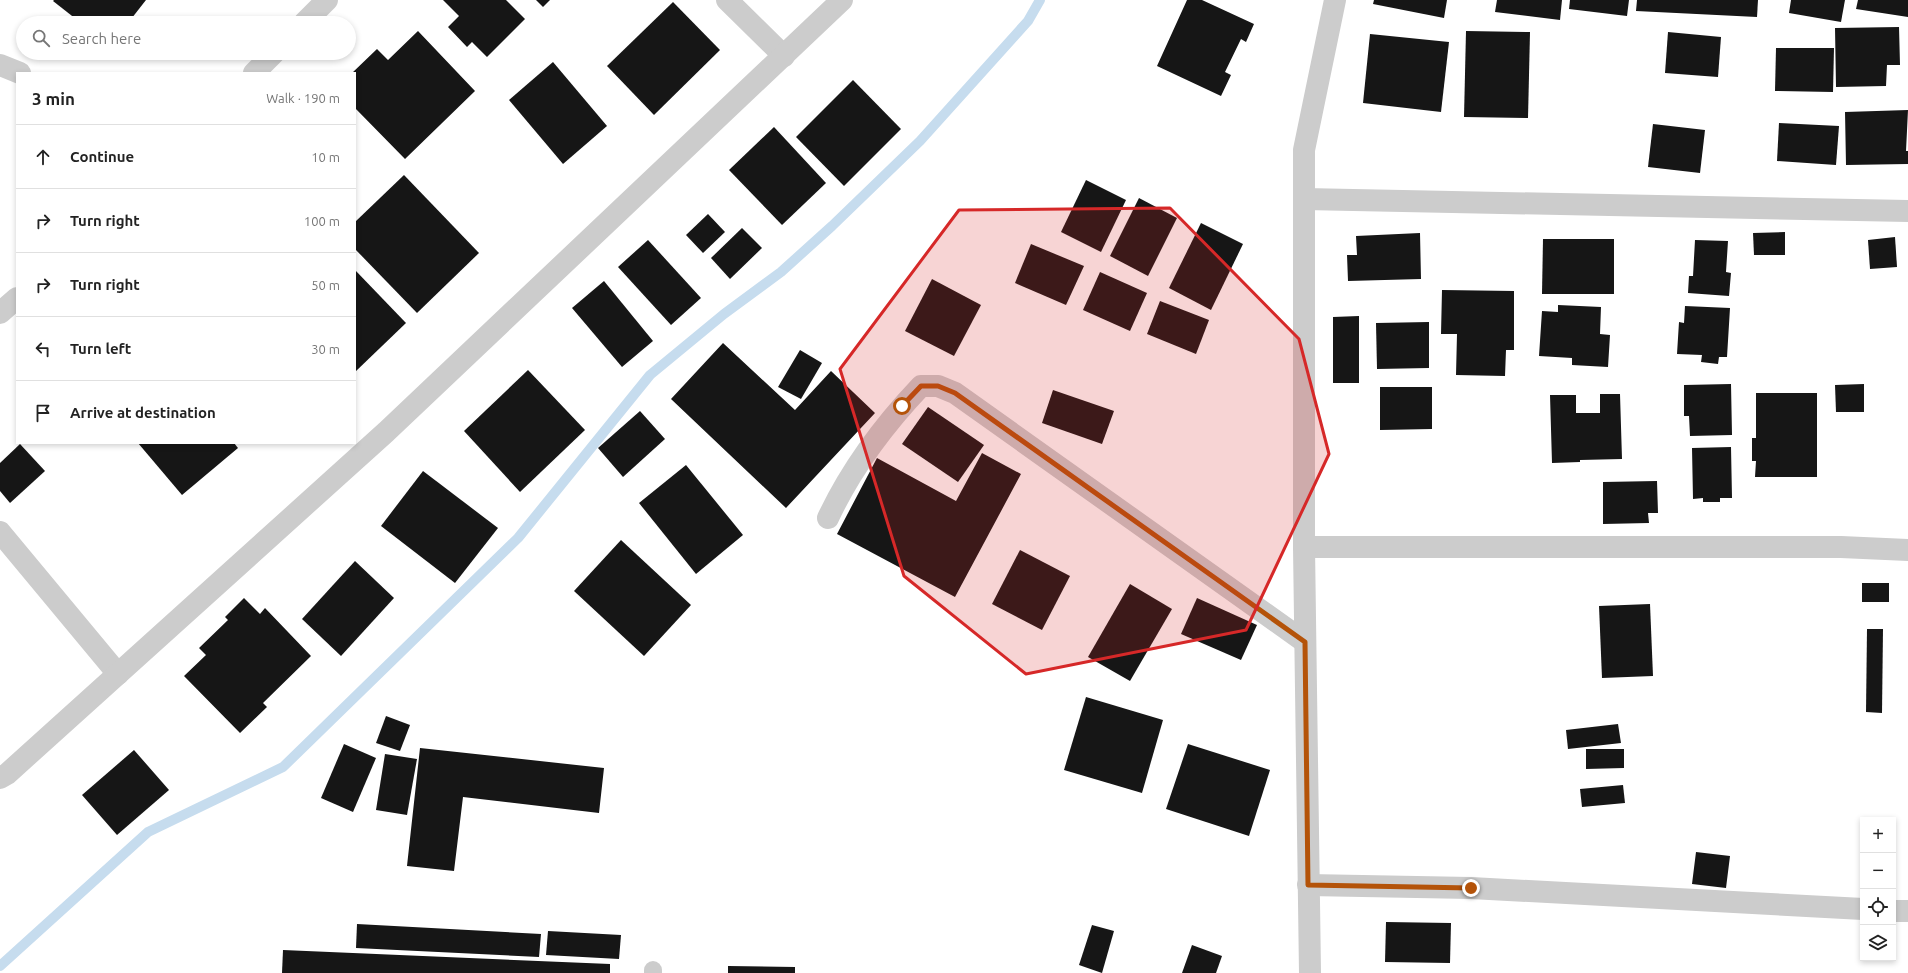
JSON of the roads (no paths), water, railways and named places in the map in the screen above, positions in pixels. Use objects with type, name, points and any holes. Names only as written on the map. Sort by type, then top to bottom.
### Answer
[{"type":"street","points":[[311,16],[327,0]]},
{"type":"street","points":[[727,0],[784,56]]},
{"type":"street","points":[[0,778],[7,774],[386,432],[842,0]]},
{"type":"street","points":[[1310,973],[1304,547],[1304,150],[1335,0]]},
{"type":"street","points":[[255,72],[267,60]]},
{"type":"street","points":[[0,64],[18,72]]},
{"type":"street","points":[[1304,199],[1908,211]]},
{"type":"street","points":[[0,314],[16,299]]},
{"type":"street","points":[[828,518],[843,488],[902,406],[921,386],[938,386],[955,393],[1305,642]]},
{"type":"street","points":[[0,532],[118,674]]},
{"type":"street","points":[[1304,547],[1841,547],[1908,550]]},
{"type":"street","points":[[1308,885],[1471,888],[1860,909]]},
{"type":"street","points":[[1896,911],[1908,911]]},
{"type":"waterway","points":[[0,966],[148,832],[283,767],[518,538],[650,375],[724,314],[781,272],[832,226],[920,141],[1028,21],[1040,0]]}]
